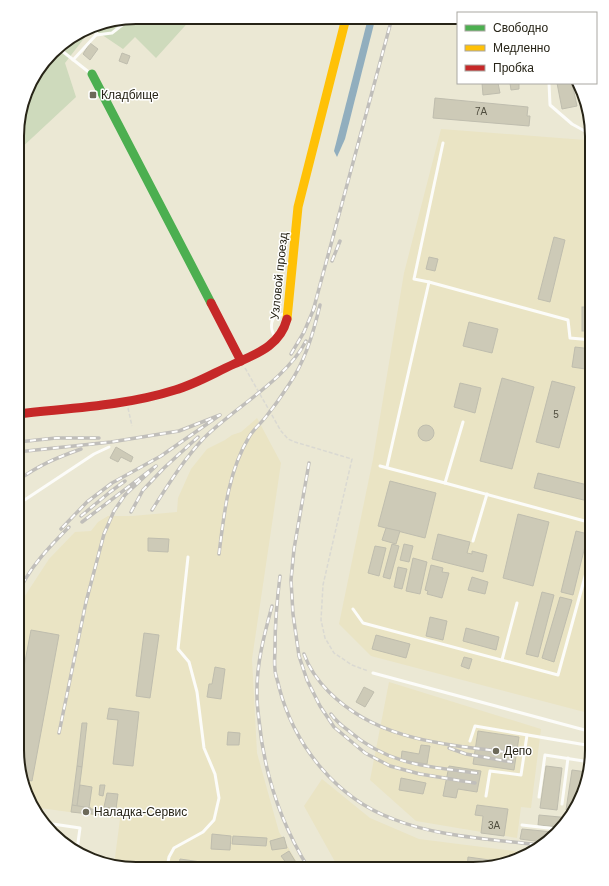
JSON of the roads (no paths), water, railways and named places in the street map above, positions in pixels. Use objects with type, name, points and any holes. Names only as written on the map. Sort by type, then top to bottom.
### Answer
[{"type":"street","name":"Узловой проезд","points":[[24,413],[126,401],[166,393],[193,384],[266,349],[277,339],[285,327],[289,312],[298,207],[344,24]]},
{"type":"street","points":[[92,74],[241,361]]},
{"type":"lane","points":[[96,35],[112,34],[123,25]]},
{"type":"lane","points":[[73,60],[96,35],[96,32]]},
{"type":"lane","points":[[63,52],[92,74]]},
{"type":"lane","points":[[549,84],[550,105],[572,124],[585,131]]},
{"type":"lane","points":[[443,143],[414,279],[568,320],[570,338],[585,339]]},
{"type":"lane","points":[[387,468],[429,282]]},
{"type":"lane","points":[[277,339],[273,335],[272,321],[274,317],[289,312]]},
{"type":"lane","points":[[445,483],[463,422]]},
{"type":"lane","points":[[24,500],[94,454],[109,447]]},
{"type":"lane","points":[[380,466],[585,521]]},
{"type":"lane","points":[[473,541],[487,494]]},
{"type":"lane","points":[[168,862],[174,848],[203,832],[214,820],[219,798],[215,774],[204,748],[197,692],[189,662],[178,649],[188,557]]},
{"type":"lane","points":[[352,609],[363,623],[558,675],[585,577]]},
{"type":"lane","points":[[502,660],[517,603]]},
{"type":"lane","points":[[373,673],[585,730]]},
{"type":"lane","points":[[470,741],[475,726],[585,745]]},
{"type":"lane","points":[[486,796],[490,770],[521,775],[527,735]]},
{"type":"lane","points":[[539,797],[545,755],[584,761]]},
{"type":"lane","points":[[562,804],[568,758]]},
{"type":"lane","points":[[52,824],[80,828],[78,845]]},
{"type":"lane","points":[[522,825],[553,828]]},
{"type":"water","points":[[366,24],[374,24],[345,139],[337,157],[334,151]]},
{"type":"railway","points":[[313,311],[390,24]]},
{"type":"railway","points":[[332,261],[340,241]]},
{"type":"railway","points":[[219,554],[228,494],[236,464],[251,434],[265,418],[294,377],[304,357],[320,305]]},
{"type":"railway","points":[[291,354],[304,332],[315,306]]},
{"type":"railway","points":[[152,510],[183,463],[204,438],[273,381],[297,355],[306,341]]},
{"type":"railway","points":[[24,451],[111,442],[179,431],[220,415],[161,456],[112,483],[87,502],[61,529]]},
{"type":"railway","points":[[131,512],[143,490],[164,468],[198,437]]},
{"type":"railway","points":[[24,441],[56,438],[99,438]]},
{"type":"railway","points":[[24,477],[48,462],[81,449]]},
{"type":"railway","points":[[309,463],[294,549],[291,580],[293,614],[299,656],[307,680],[320,706],[334,727],[365,753],[390,766],[420,774],[475,783]]},
{"type":"railway","points":[[59,733],[86,602],[104,534],[114,511],[125,495],[156,466],[82,522]]},
{"type":"railway","points":[[81,516],[125,481]]},
{"type":"railway","points":[[24,581],[33,567],[47,550],[69,527]]},
{"type":"railway","points":[[280,576],[276,621],[275,674],[286,708],[295,729],[320,767],[353,798],[372,810],[393,819],[446,834],[533,844]]},
{"type":"railway","points":[[272,606],[263,639],[257,685],[257,702],[261,739],[275,797],[290,834],[305,862]]},
{"type":"railway","points":[[304,654],[315,674],[329,692],[349,709],[370,721],[392,731],[415,738],[463,747],[513,753]]},
{"type":"railway","points":[[331,714],[342,725],[364,742],[394,758],[442,769],[477,773]]},
{"type":"railway","points":[[449,748],[466,754],[512,762]]},
{"type":"place","name":"Кладбище","points":[[93,95]]},
{"type":"place","name":"Депо","points":[[496,751]]},
{"type":"place","name":"Наладка-Сервис","points":[[86,812]]}]
